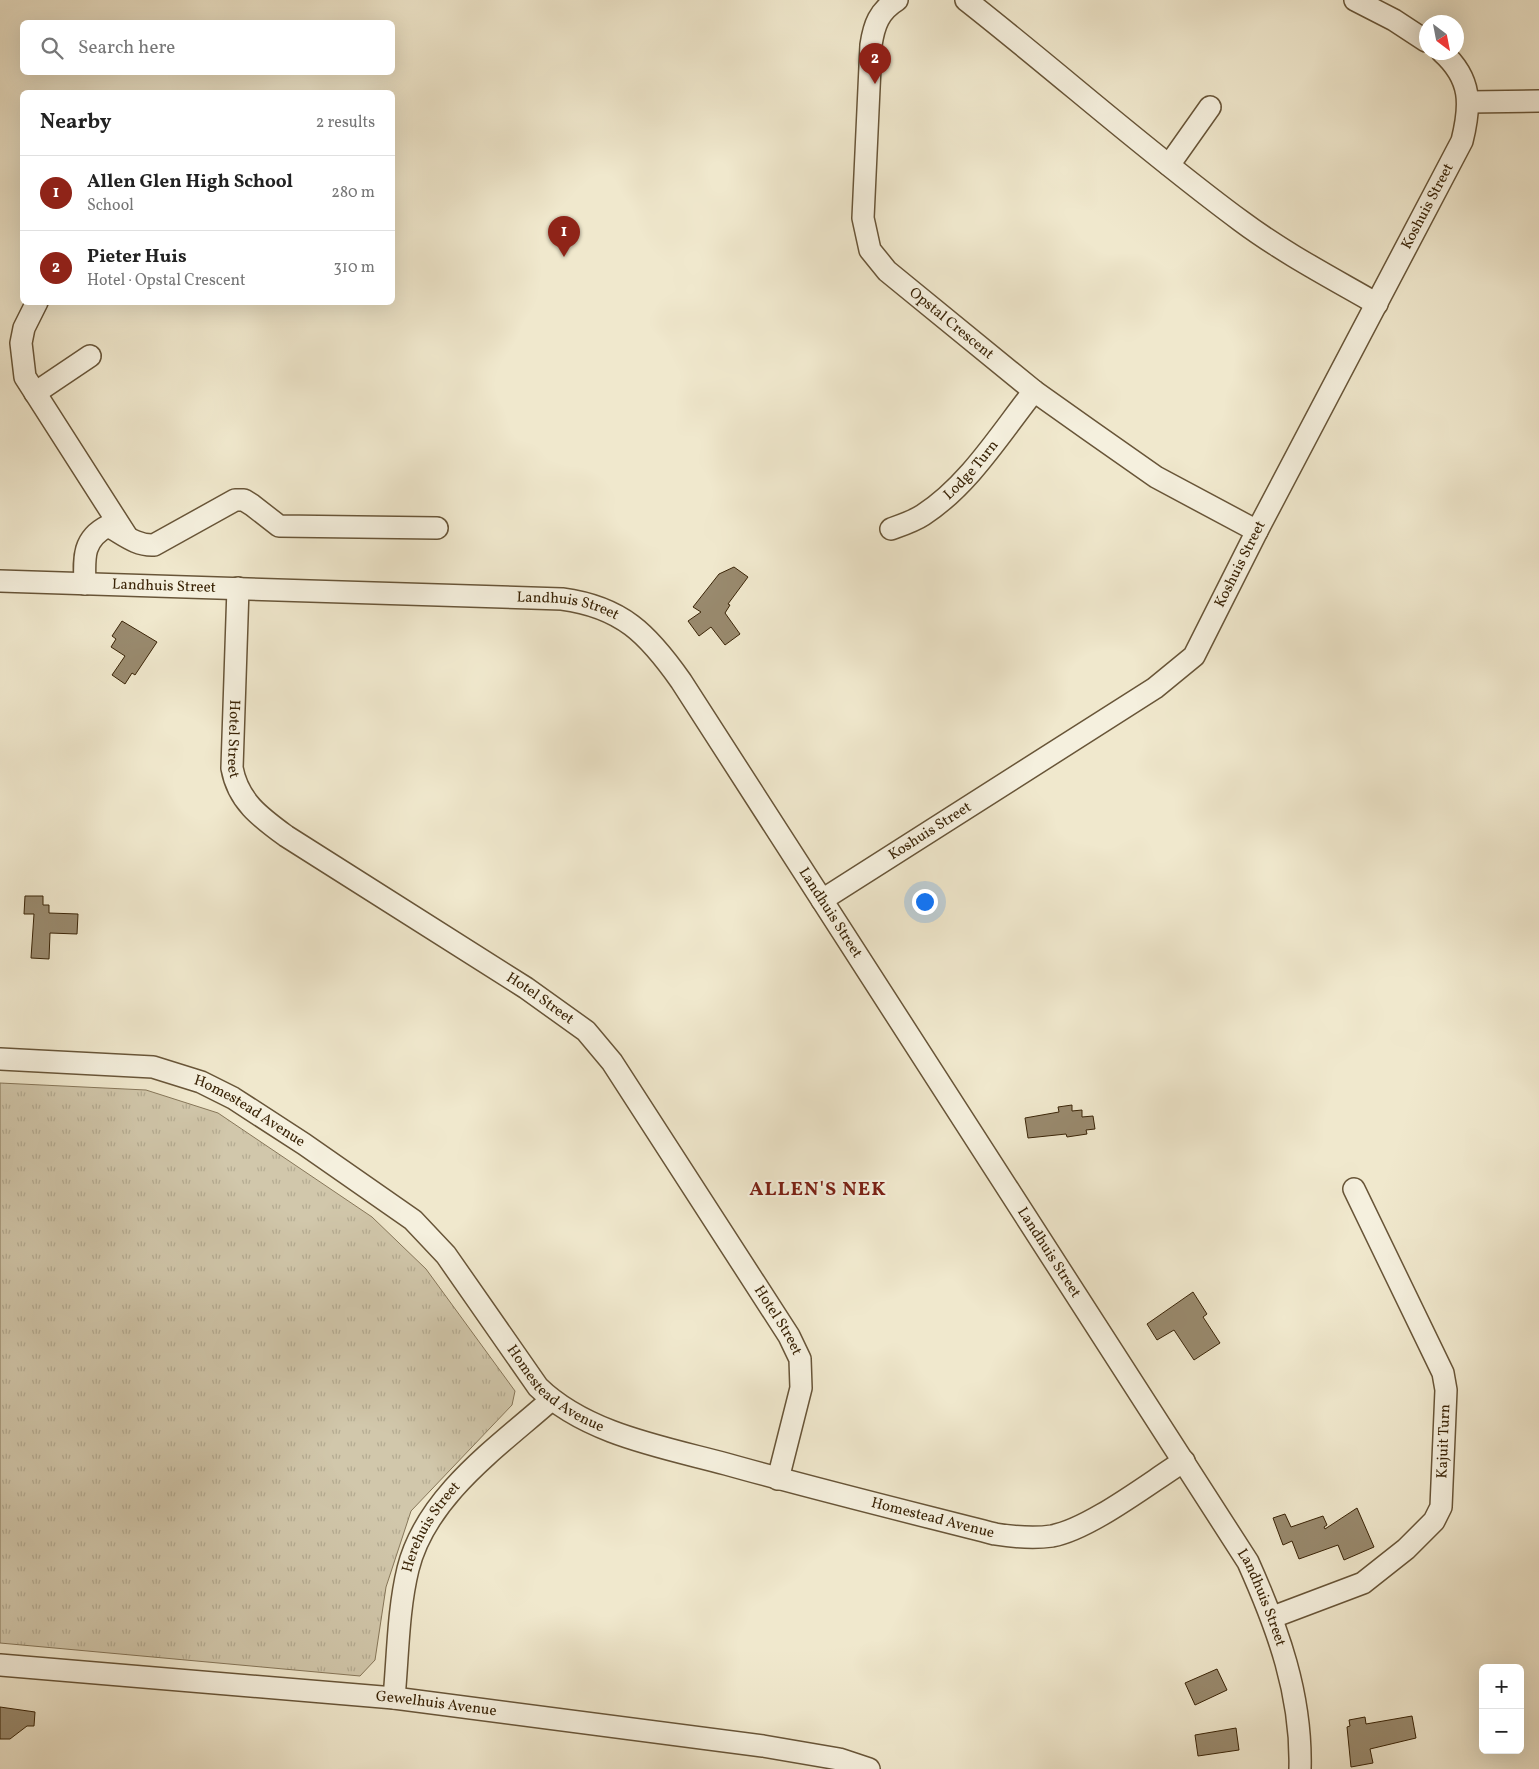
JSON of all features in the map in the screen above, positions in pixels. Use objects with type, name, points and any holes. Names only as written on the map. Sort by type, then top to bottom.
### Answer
[{"type":"street","name":"Opstal Crescent","points":[[897,0],[886,7],[875,24],[870,53],[863,218],[870,250],[887,271],[1034,391],[1156,477],[1257,531]]},
{"type":"street","points":[[966,0],[1088,101],[1242,222],[1274,244],[1377,304]]},
{"type":"street","points":[[1355,0],[1394,20],[1419,36]]},
{"type":"street","name":"Koshuis Street","points":[[822,900],[1175,673],[1194,656],[1257,531],[1462,141],[1469,102],[1460,74],[1449,60]]},
{"type":"street","points":[[1469,102],[1539,100]]},
{"type":"street","points":[[1169,165],[1210,107]]},
{"type":"street","points":[[36,305],[24,328],[21,344],[25,377],[127,537]]},
{"type":"street","points":[[35,393],[90,356]]},
{"type":"street","name":"Lodge Turn","points":[[891,529],[921,516],[944,500],[973,469],[1034,391]]},
{"type":"street","points":[[85,584],[84,554],[100,530],[108,526],[144,546],[154,545],[235,500],[244,500],[252,504],[279,526],[437,528]]},
{"type":"street","name":"Landhuis Street","points":[[0,581],[562,599],[600,608],[621,617],[640,631],[664,657],[1248,1562],[1273,1617],[1294,1696],[1299,1734],[1300,1769]]},
{"type":"street","name":"Hotel Street","points":[[238,588],[232,768],[234,783],[240,794],[260,817],[286,836],[474,954],[586,1031],[612,1062],[784,1328],[800,1359],[801,1388],[778,1479]]},
{"type":"street","name":"Homestead Avenue","points":[[0,1059],[153,1067],[201,1082],[233,1098],[304,1144],[413,1220],[446,1255],[528,1374],[551,1400],[574,1414],[623,1434],[778,1479],[994,1534],[1023,1538],[1052,1536],[1079,1528],[1184,1461]]},
{"type":"street","name":"Kajuit Turn","points":[[1273,1617],[1363,1582],[1406,1549],[1434,1521],[1441,1507],[1446,1390],[1443,1372],[1354,1189]]},
{"type":"street","name":"Herehuis Street","points":[[394,1698],[408,1569],[414,1548],[427,1521],[442,1500],[459,1483],[551,1400]]},
{"type":"street","name":"Gewelhuis Avenue","points":[[0,1665],[394,1698],[763,1746],[838,1759],[869,1769]]},
{"type":"green space","points":[[0,1083],[146,1090],[218,1113],[372,1217],[426,1269],[515,1391],[512,1405],[411,1511],[386,1587],[375,1660],[360,1676],[0,1643]]},
{"type":"building","points":[[734,567],[748,577],[728,604],[730,605],[725,613],[740,634],[725,645],[711,627],[699,636],[688,621],[701,612],[693,607],[719,574]]},
{"type":"building","points":[[122,621],[157,642],[135,675],[132,673],[125,684],[112,675],[125,656],[111,647],[116,639],[112,636]]},
{"type":"building","points":[[25,896],[43,896],[43,905],[49,905],[49,913],[78,914],[77,934],[50,933],[49,959],[31,958],[34,914],[24,914]]},
{"type":"building","points":[[1072,1105],[1072,1111],[1082,1110],[1082,1117],[1093,1116],[1095,1129],[1086,1130],[1087,1134],[1067,1137],[1066,1134],[1028,1138],[1025,1118],[1059,1112],[1058,1107]]},
{"type":"building","points":[[1193,1292],[1207,1314],[1203,1317],[1220,1343],[1194,1360],[1174,1330],[1157,1340],[1147,1324]]},
{"type":"building","points":[[1357,1508],[1374,1547],[1344,1560],[1338,1545],[1299,1559],[1292,1541],[1283,1545],[1273,1518],[1285,1514],[1291,1527],[1323,1516],[1327,1525],[1324,1527],[1325,1529]]},
{"type":"building","points":[[1217,1669],[1227,1690],[1195,1705],[1185,1683]]},
{"type":"building","points":[[0,1707],[35,1712],[34,1726],[27,1726],[10,1739],[0,1739]]},
{"type":"building","points":[[1412,1716],[1416,1738],[1370,1749],[1373,1763],[1351,1767],[1347,1727],[1350,1726],[1349,1720],[1365,1717],[1366,1724]]},
{"type":"building","points":[[1236,1728],[1239,1750],[1198,1756],[1195,1735]]},
{"type":"place","name":"Pieter Huis","points":[[875,84]]},
{"type":"place","name":"Allen Glen High School","points":[[564,257]]},
{"type":"district","name":"ALLEN'S NEK","points":[[818,1190]]}]
